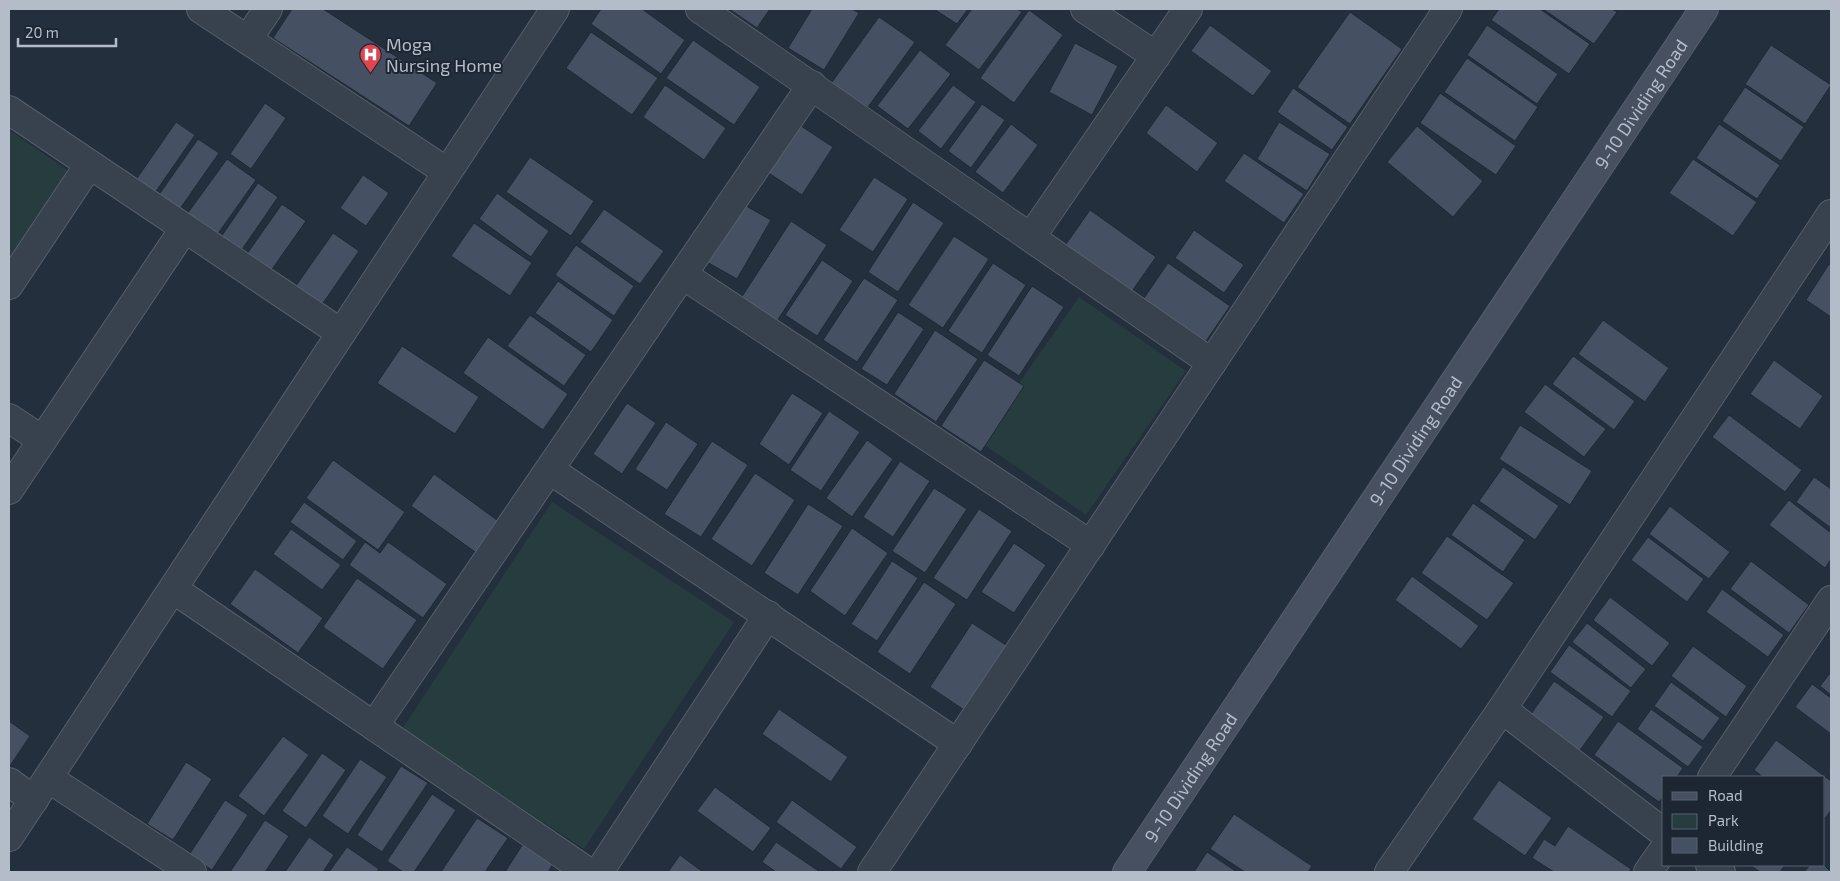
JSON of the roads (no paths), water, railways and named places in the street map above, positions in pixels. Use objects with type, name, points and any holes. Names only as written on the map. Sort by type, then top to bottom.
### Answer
[{"type":"street","points":[[201,9],[448,172]]},
{"type":"street","points":[[248,39],[268,9]]},
{"type":"street","points":[[9,837],[555,9]]},
{"type":"street","points":[[700,9],[1212,363]]},
{"type":"street","points":[[1085,9],[1156,56]]},
{"type":"street","points":[[1031,237],[1188,9]]},
{"type":"street","points":[[872,872],[1448,9]]},
{"type":"street","name":"9-10 Dividing Road","points":[[1127,872],[1704,9]]},
{"type":"street","points":[[374,726],[812,85]]},
{"type":"street","points":[[9,110],[341,334]]},
{"type":"street","points":[[10,280],[89,165]]},
{"type":"street","points":[[1389,872],[1502,709],[1831,214]]},
{"type":"street","points":[[9,490],[184,229]]},
{"type":"street","points":[[683,274],[1091,545]]},
{"type":"street","points":[[9,418],[42,440]]},
{"type":"street","points":[[550,470],[958,744]]},
{"type":"street","points":[[173,589],[588,872]]},
{"type":"street","points":[[1713,776],[1831,600]]},
{"type":"street","points":[[599,872],[768,615]]},
{"type":"street","points":[[1502,709],[1662,830]]},
{"type":"street","points":[[9,782],[41,789],[192,872]]},
{"type":"street","points":[[1648,872],[1662,851]]},
{"type":"place","name":"Moga Nursing Home","points":[[370,73]]}]
